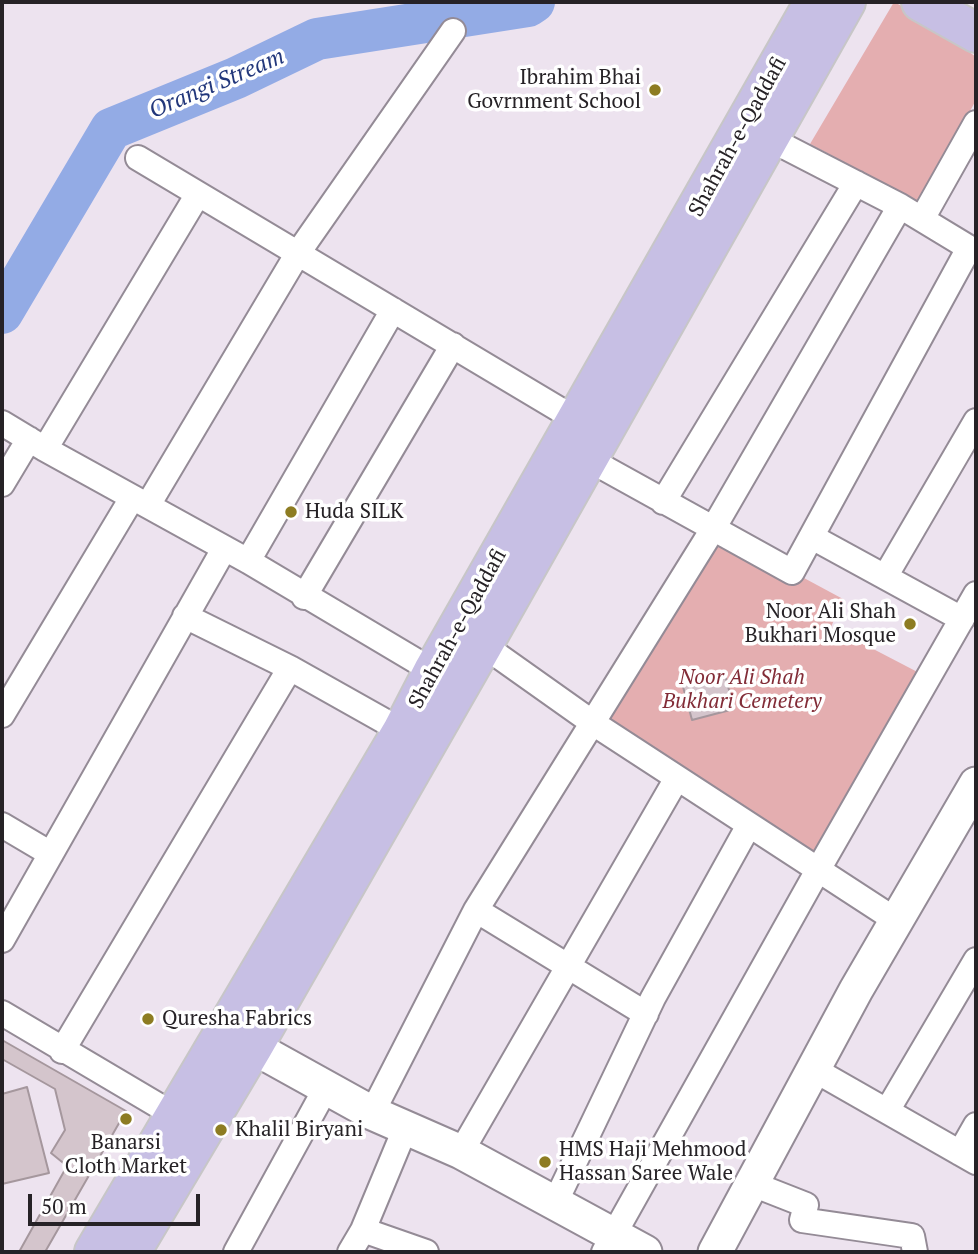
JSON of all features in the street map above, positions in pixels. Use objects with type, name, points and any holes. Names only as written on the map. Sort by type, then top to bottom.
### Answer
[{"type":"main road","name":"Shahrah-e-Qaddafi","points":[[94,1252],[402,731],[433,671],[814,2]]},
{"type":"main road","name":"Shahrah-e-Qaddafi","points":[[131,1252],[253,1047],[484,645],[846,2]]},
{"type":"main road","points":[[920,2],[976,33]]},
{"type":"street","points":[[2,715],[298,253],[453,31]]},
{"type":"street","points":[[922,219],[970,150],[976,123]]},
{"type":"street","points":[[588,459],[792,572],[812,537],[973,250],[900,206],[770,139]]},
{"type":"street","points":[[138,158],[577,420]]},
{"type":"street","points":[[663,502],[856,183]]},
{"type":"street","points":[[2,484],[37,444],[198,194]]},
{"type":"street","points":[[372,1113],[476,910],[713,529],[900,206]]},
{"type":"street","points":[[248,561],[393,310]]},
{"type":"street","points":[[304,597],[453,345]]},
{"type":"street","points":[[885,577],[976,421]]},
{"type":"street","points":[[2,422],[248,561],[304,597],[433,671]]},
{"type":"street","points":[[812,537],[962,619]]},
{"type":"street","points":[[2,940],[224,549]]},
{"type":"street","points":[[610,1244],[818,870],[976,594]]},
{"type":"street","points":[[185,616],[290,668],[402,731]]},
{"type":"street","points":[[484,645],[593,723],[897,921]]},
{"type":"street","points":[[62,1051],[290,668]]},
{"type":"street","points":[[461,1152],[677,778]]},
{"type":"street","points":[[715,1252],[813,1069],[974,793]]},
{"type":"street","points":[[2,825],[51,854]]},
{"type":"street","points":[[555,1203],[646,1014],[749,825]]},
{"type":"street","points":[[476,910],[646,1014]]},
{"type":"street","points":[[887,1111],[976,960]]},
{"type":"street","points":[[2,1013],[62,1051],[176,1116]]},
{"type":"street","points":[[253,1047],[372,1113],[461,1152],[555,1203],[610,1244],[645,1252]]},
{"type":"street","points":[[813,1069],[968,1158],[976,1125]]},
{"type":"street","points":[[236,1252],[327,1086]]},
{"type":"street","points":[[351,1252],[363,1230],[405,1129]]},
{"type":"street","points":[[750,1183],[806,1205],[802,1220],[912,1236],[915,1252]]},
{"type":"street","points":[[363,1230],[426,1252]]},
{"type":"green space","points":[[894,2],[919,15],[976,57],[976,100],[921,203],[810,144]]},
{"type":"green space","name":"Noor Ali Shah Bukhari Cemetery","points":[[713,529],[843,599],[831,627],[929,678],[818,866],[593,723]]},
{"type":"building","points":[[724,671],[734,709],[692,720],[682,683]]},
{"type":"building","points":[[2,1040],[126,1111],[45,1252],[19,1252],[67,1166],[51,1153],[65,1130],[55,1089],[2,1059]]},
{"type":"building","points":[[27,1087],[49,1173],[2,1184],[2,1094]]},
{"type":"waterway","name":"Orangi Stream","points":[[2,313],[111,129],[236,78],[317,39],[528,6],[534,2]]},
{"type":"place","name":"Ibrahim Bhai Govrnment School","points":[[655,90]]},
{"type":"place","name":"Huda SILK","points":[[291,512]]},
{"type":"place","name":"Noor Ali Shah Bukhari Mosque","points":[[910,624]]},
{"type":"place","name":"Quresha Fabrics","points":[[148,1019]]},
{"type":"place","name":"Banarsi Cloth Market","points":[[126,1119]]},
{"type":"place","name":"Khalil Biryani","points":[[221,1130]]},
{"type":"place","name":"HMS Haji Mehmood Hassan Saree Wale","points":[[545,1162]]}]
